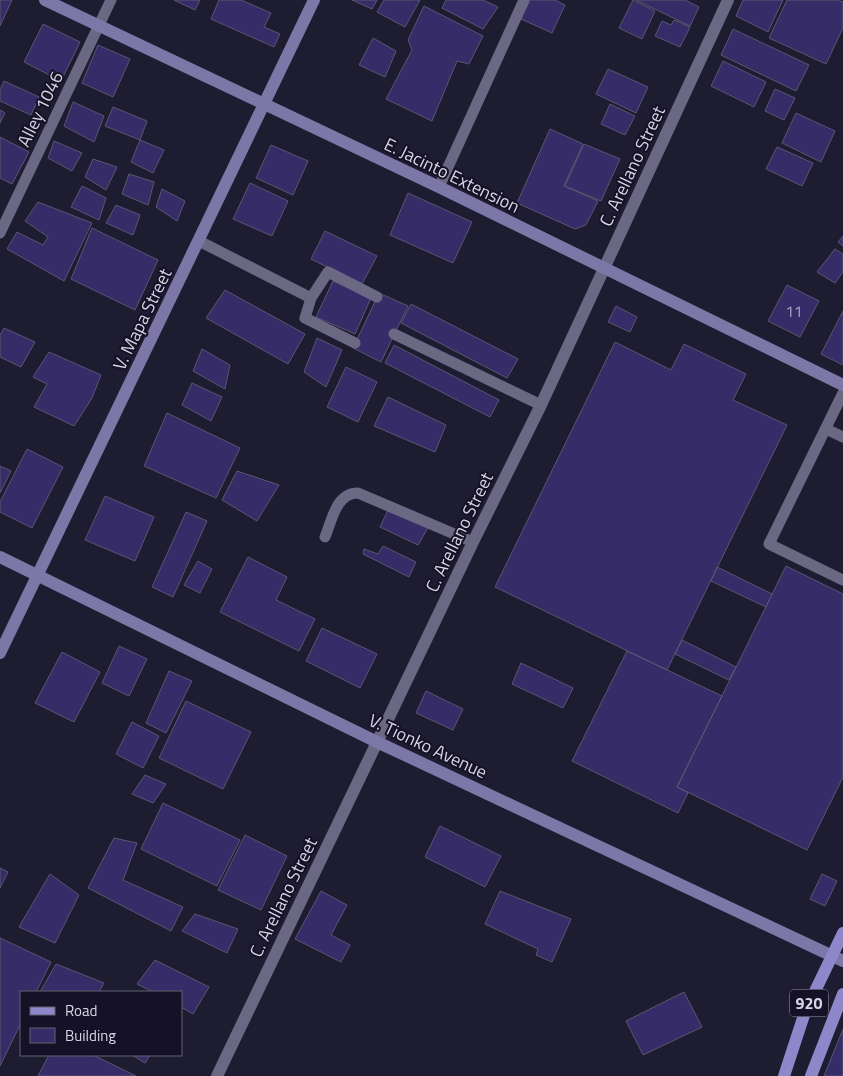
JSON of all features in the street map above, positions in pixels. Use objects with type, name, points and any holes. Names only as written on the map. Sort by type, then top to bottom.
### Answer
[{"type":"main road","name":"920","points":[[784,1076],[805,1012],[830,955],[843,933]]},
{"type":"main road","name":"920","points":[[811,1076],[843,994]]},
{"type":"street","name":"E. Jacinto Extension","points":[[45,0],[439,187],[843,385]]},
{"type":"street","name":"V. Mapa Street","points":[[0,653],[314,0]]},
{"type":"street","name":"C. Arellano Street","points":[[217,1076],[473,542],[541,405],[728,0]]},
{"type":"street","name":"V. Tionko Avenue","points":[[0,557],[377,742],[843,961]]},
{"type":"lane","name":"Alley 1046","points":[[0,233],[111,0]]},
{"type":"lane","points":[[439,187],[524,0]]},
{"type":"lane","points":[[199,241],[311,298]]},
{"type":"lane","points":[[355,343],[305,318],[311,298],[328,272],[377,296]]},
{"type":"lane","points":[[394,334],[541,405]]},
{"type":"lane","points":[[843,393],[769,544],[843,580]]},
{"type":"lane","points":[[826,429],[843,437]]},
{"type":"lane","points":[[325,537],[340,501],[350,493],[358,493],[473,542]]},
{"type":"building","points":[[0,0],[12,0],[0,26]]},
{"type":"building","points":[[174,0],[200,0],[195,10]]},
{"type":"building","points":[[219,0],[241,0],[271,13],[264,27],[280,34],[274,47],[211,19]]},
{"type":"building","points":[[352,0],[377,0],[372,9]]},
{"type":"building","points":[[384,0],[420,0],[405,27],[377,12]]},
{"type":"building","points":[[446,0],[483,0],[498,7],[483,29],[442,8]]},
{"type":"building","points":[[530,0],[555,0],[565,5],[552,33],[521,19]]},
{"type":"building","points":[[633,0],[655,11],[642,39],[619,28]]},
{"type":"building","points":[[636,0],[685,0],[699,7],[690,26]]},
{"type":"building","points":[[743,0],[783,0],[768,32],[736,16]]},
{"type":"building","points":[[787,0],[838,0],[843,2],[843,28],[826,64],[769,38]]},
{"type":"building","points":[[424,6],[483,36],[469,64],[457,61],[432,121],[386,99],[412,50],[408,40]]},
{"type":"building","points":[[674,20],[690,27],[680,47],[655,36],[662,21],[671,25]]},
{"type":"building","points":[[43,24],[80,42],[61,81],[24,62]]},
{"type":"building","points":[[733,29],[809,65],[796,91],[721,55]]},
{"type":"building","points":[[373,38],[396,51],[385,77],[359,65]]},
{"type":"building","points":[[98,45],[130,59],[113,97],[82,83]]},
{"type":"building","points":[[723,61],[766,82],[754,107],[711,86]]},
{"type":"building","points":[[608,69],[648,87],[636,113],[596,94]]},
{"type":"building","points":[[4,81],[39,97],[31,115],[0,101],[0,90]]},
{"type":"building","points":[[775,89],[795,98],[784,120],[765,111]]},
{"type":"building","points":[[73,102],[104,116],[94,142],[64,126]]},
{"type":"building","points":[[610,104],[635,116],[625,135],[601,124]]},
{"type":"building","points":[[113,107],[147,121],[140,140],[105,126]]},
{"type":"building","points":[[0,110],[5,113],[0,123]]},
{"type":"building","points":[[796,113],[835,131],[821,162],[782,143]]},
{"type":"building","points":[[550,129],[583,144],[564,186],[598,201],[586,225],[575,229],[517,203]]},
{"type":"building","points":[[0,137],[29,152],[12,184],[0,178]]},
{"type":"building","points":[[140,140],[164,150],[153,173],[131,162]]},
{"type":"building","points":[[54,141],[82,153],[72,171],[48,158]]},
{"type":"building","points":[[584,144],[620,159],[601,201],[565,186]]},
{"type":"building","points":[[271,145],[308,161],[293,195],[256,178]]},
{"type":"building","points":[[777,147],[813,163],[802,186],[766,169]]},
{"type":"building","points":[[93,159],[117,167],[106,190],[85,177]]},
{"type":"building","points":[[129,174],[154,182],[148,205],[122,194]]},
{"type":"building","points":[[250,183],[288,201],[272,236],[233,219]]},
{"type":"building","points":[[82,186],[106,198],[99,220],[71,207]]},
{"type":"building","points":[[162,189],[185,201],[177,221],[156,207]]},
{"type":"building","points":[[408,193],[472,222],[453,263],[390,235]]},
{"type":"building","points":[[38,202],[92,223],[64,281],[7,249],[17,232],[43,245],[48,237],[25,221]]},
{"type":"building","points":[[116,205],[140,215],[133,235],[106,223]]},
{"type":"building","points":[[92,228],[158,260],[135,310],[71,279]]},
{"type":"building","points":[[325,231],[377,256],[362,284],[311,259]]},
{"type":"building","points":[[843,236],[843,246],[838,242]]},
{"type":"building","points":[[835,249],[843,254],[843,272],[835,283],[817,272]]},
{"type":"building","points":[[333,281],[371,298],[355,334],[316,317]]},
{"type":"building","points":[[787,285],[819,301],[800,337],[768,321]]},
{"type":"building","points":[[225,290],[305,334],[288,364],[206,318]]},
{"type":"building","points":[[379,293],[408,306],[381,362],[353,348]]},
{"type":"building","points":[[411,304],[518,359],[507,378],[401,323]]},
{"type":"building","points":[[616,306],[637,317],[630,332],[608,322]]},
{"type":"building","points":[[843,311],[843,365],[821,354]]},
{"type":"building","points":[[4,328],[35,342],[21,367],[0,357],[0,335]]},
{"type":"building","points":[[317,338],[342,350],[326,387],[304,372]]},
{"type":"building","points":[[615,342],[671,370],[684,344],[746,374],[733,400],[787,425],[667,670],[495,587]]},
{"type":"building","points":[[394,345],[499,400],[490,417],[385,363]]},
{"type":"building","points":[[202,349],[230,365],[225,389],[193,371]]},
{"type":"building","points":[[49,352],[101,375],[92,398],[74,426],[34,407],[47,384],[33,377]]},
{"type":"building","points":[[346,367],[377,382],[358,422],[327,407]]},
{"type":"building","points":[[192,383],[222,397],[211,421],[182,405]]},
{"type":"building","points":[[388,397],[446,425],[435,452],[374,426]]},
{"type":"building","points":[[167,413],[240,448],[216,498],[144,466]]},
{"type":"building","points":[[27,449],[63,467],[32,528],[0,512],[0,502]]},
{"type":"building","points":[[0,466],[11,471],[0,493]]},
{"type":"building","points":[[237,471],[279,485],[257,521],[222,500]]},
{"type":"building","points":[[105,496],[154,517],[135,561],[85,540]]},
{"type":"building","points":[[389,508],[429,526],[418,545],[380,527]]},
{"type":"building","points":[[186,512],[207,521],[173,597],[152,587]]},
{"type":"building","points":[[383,546],[416,562],[409,577],[363,554],[364,549],[378,554]]},
{"type":"building","points":[[248,557],[287,577],[276,600],[315,619],[299,651],[220,612]]},
{"type":"building","points":[[198,561],[212,569],[200,593],[184,585]]},
{"type":"building","points":[[786,566],[843,594],[843,777],[807,850],[677,787]]},
{"type":"building","points":[[717,567],[772,594],[766,607],[711,581]]},
{"type":"building","points":[[322,628],[377,654],[360,688],[306,661]]},
{"type":"building","points":[[682,640],[736,667],[729,680],[675,654]]},
{"type":"building","points":[[119,646],[147,659],[129,696],[102,683]]},
{"type":"building","points":[[627,651],[722,696],[677,787],[688,793],[678,813],[572,761]]},
{"type":"building","points":[[62,652],[100,672],[74,722],[35,703]]},
{"type":"building","points":[[521,663],[573,688],[563,708],[512,684]]},
{"type":"building","points":[[169,671],[192,681],[166,733],[146,723]]},
{"type":"building","points":[[426,691],[463,709],[453,730],[416,713]]},
{"type":"building","points":[[186,701],[251,732],[223,789],[159,758]]},
{"type":"building","points":[[132,722],[159,736],[143,768],[116,754]]},
{"type":"building","points":[[145,775],[166,784],[153,803],[132,794]]},
{"type":"building","points":[[163,803],[240,840],[217,886],[141,849]]},
{"type":"building","points":[[440,826],[501,856],[485,887],[425,857]]},
{"type":"building","points":[[245,835],[287,856],[261,910],[218,890]]},
{"type":"building","points":[[114,838],[137,843],[123,880],[183,907],[171,931],[88,888]]},
{"type":"building","points":[[0,868],[8,872],[0,888]]},
{"type":"building","points":[[50,874],[79,895],[55,943],[19,927]]},
{"type":"building","points":[[822,874],[837,881],[825,906],[810,899]]},
{"type":"building","points":[[321,891],[347,905],[331,935],[350,945],[341,962],[295,939]]},
{"type":"building","points":[[500,891],[571,919],[552,962],[536,955],[538,949],[485,924]]},
{"type":"building","points":[[195,914],[238,929],[227,953],[182,931]]},
{"type":"building","points":[[0,938],[51,962],[36,991],[20,991],[20,1025],[0,1066]]},
{"type":"building","points":[[155,960],[209,987],[193,1014],[182,1008],[182,991],[151,991],[137,984]]},
{"type":"building","points":[[56,964],[104,983],[100,991],[41,991]]},
{"type":"building","points":[[684,992],[702,1027],[643,1055],[626,1021]]},
{"type":"building","points":[[843,1029],[843,1076],[824,1076]]},
{"type":"building","points":[[48,1056],[95,1056],[136,1076],[38,1076]]},
{"type":"building","points":[[134,1056],[149,1056],[145,1063]]}]
